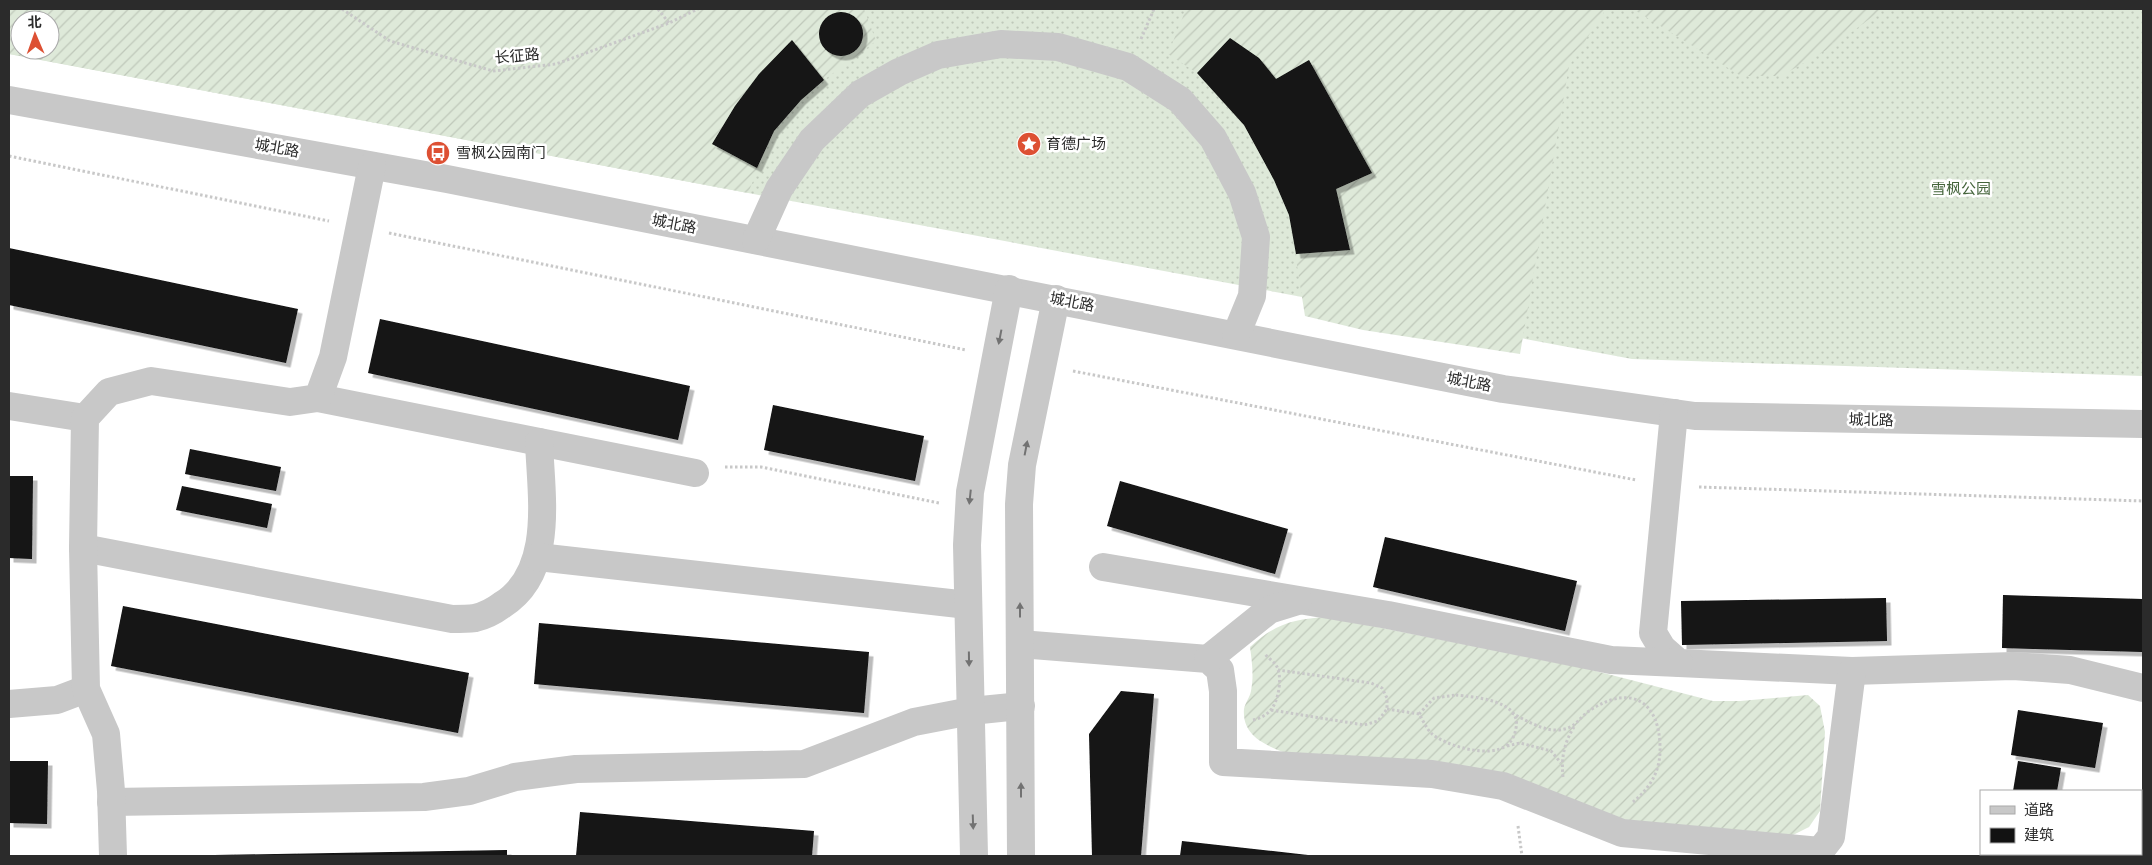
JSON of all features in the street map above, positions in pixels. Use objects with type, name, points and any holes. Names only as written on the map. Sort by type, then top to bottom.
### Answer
[{"type":"street","points":[[756,240],[778,189],[812,140],[860,94],[899,72],[938,55],[1001,44],[1058,47],[1128,67],[1180,100],[1213,138],[1242,193],[1256,237],[1252,296],[1236,335]]},
{"type":"street","name":"城北路","points":[[9,100],[372,166],[756,240],[1503,389],[1695,416],[2143,424]]},
{"type":"street","points":[[318,398],[333,357],[372,166]]},
{"type":"street","points":[[974,856],[967,544],[970,492],[1009,289]]},
{"type":"street","points":[[1022,856],[1019,504],[1022,465],[1056,299]]},
{"type":"street","points":[[113,856],[106,734],[86,689],[83,548],[85,418],[109,392],[151,381],[290,402],[318,398],[694,473]]},
{"type":"street","points":[[9,406],[85,418]]},
{"type":"street","points":[[1611,660],[1638,650],[1653,633],[1674,413]]},
{"type":"street","points":[[83,548],[452,619],[475,618],[493,611],[511,600],[528,581],[538,557],[542,520],[539,442]]},
{"type":"street","points":[[538,557],[968,605]]},
{"type":"street","points":[[1103,567],[1388,615],[1611,660],[1852,671],[2014,666],[2070,670],[2143,688]]},
{"type":"street","points":[[1208,659],[1270,610],[1298,601]]},
{"type":"street","points":[[1653,633],[1662,648],[1678,663]]},
{"type":"street","points":[[1020,644],[1208,659],[1220,670],[1224,691],[1223,762],[1432,774],[1503,786],[1622,833],[1820,851],[1831,837],[1852,671]]},
{"type":"street","points":[[9,704],[57,700],[86,689]]},
{"type":"street","points":[[111,802],[424,797],[469,791],[515,777],[576,769],[804,764],[914,722],[970,711],[1021,706]]},
{"type":"path","name":"长征路","points":[[342,9],[390,42],[493,71],[556,64],[669,23],[698,9]]},
{"type":"path","points":[[658,9],[669,23]]},
{"type":"path","points":[[694,473],[730,466],[761,466],[969,510]]},
{"type":"path","points":[[1223,727],[1259,719],[1271,710],[1277,695],[1280,678],[1277,666],[1242,632]]},
{"type":"path","points":[[1271,710],[1364,725],[1378,721],[1387,709],[1387,698],[1382,688],[1371,683],[1278,670]]},
{"type":"path","points":[[1419,714],[1434,698],[1456,695],[1481,697],[1503,704],[1512,713],[1530,723],[1557,730],[1574,727]]},
{"type":"path","points":[[1625,698],[1640,700],[1652,710],[1660,731],[1660,754],[1657,773],[1644,792],[1624,810],[1586,819],[1564,785],[1561,763],[1565,741],[1574,727],[1592,709],[1609,700],[1625,698]]},
{"type":"path","points":[[1387,709],[1419,714]]},
{"type":"path","points":[[1506,746],[1514,736],[1517,725],[1512,713]]},
{"type":"path","points":[[1419,714],[1429,732],[1453,747],[1489,751],[1520,743],[1550,751],[1561,763]]},
{"type":"green space","name":"雪枫公园","points":[[9,9],[2143,9],[2143,376],[1632,359],[41,60],[60,60],[60,10],[10,10],[10,54]]},
{"type":"green space","points":[[9,9],[864,9],[876,41],[801,100],[774,131],[748,193],[41,60],[60,60],[60,10],[10,10],[10,54]]},
{"type":"green space","points":[[1186,9],[1606,9],[1569,66],[1520,354],[1363,330],[1305,316],[1289,215],[1274,180],[1244,125],[1197,73],[1168,54]]},
{"type":"green space","points":[[1633,9],[1883,9],[1830,48],[1781,76],[1741,76]]},
{"type":"green space","points":[[1327,617],[1584,668],[1713,701],[1740,701],[1808,695],[1820,706],[1825,732],[1820,811],[1809,827],[1789,837],[1627,824],[1283,752],[1268,746],[1250,732],[1244,718],[1245,704],[1250,693],[1252,680],[1250,647],[1268,633],[1285,624],[1304,619]]},
{"type":"building","points":[[841,12],[853,16],[859,22],[863,34],[859,46],[853,52],[841,56],[829,52],[823,46],[819,34],[823,22],[829,16]]},
{"type":"building","points":[[1230,38],[1259,58],[1276,79],[1309,60],[1372,173],[1336,189],[1350,250],[1296,254],[1289,215],[1274,180],[1244,125],[1197,73]]},
{"type":"building","points":[[792,40],[824,80],[801,100],[774,131],[757,168],[712,144],[735,106],[759,74]]},
{"type":"building","points":[[9,248],[298,309],[286,363],[9,305]]},
{"type":"building","points":[[380,319],[690,386],[678,440],[368,373]]},
{"type":"building","points":[[773,405],[924,436],[915,481],[764,450]]},
{"type":"building","points":[[190,449],[281,467],[276,491],[185,474]]},
{"type":"building","points":[[9,476],[33,476],[32,559],[9,558]]},
{"type":"building","points":[[1120,481],[1288,529],[1275,574],[1107,526]]},
{"type":"building","points":[[182,486],[272,504],[267,528],[176,510]]},
{"type":"building","points":[[1385,537],[1577,581],[1565,631],[1373,587]]},
{"type":"building","points":[[2003,595],[2143,599],[2143,652],[2002,648]]},
{"type":"building","points":[[1886,598],[1887,641],[1682,645],[1681,601]]},
{"type":"building","points":[[123,606],[469,673],[458,733],[111,666]]},
{"type":"building","points":[[539,623],[869,652],[864,713],[534,684]]},
{"type":"building","points":[[1121,691],[1154,694],[1141,856],[1092,856],[1089,734]]},
{"type":"building","points":[[2018,710],[2103,723],[2095,768],[2011,755]]},
{"type":"building","points":[[9,761],[48,761],[47,824],[9,823]]},
{"type":"building","points":[[2018,761],[2061,768],[2057,790],[2013,790]]},
{"type":"building","points":[[580,812],[814,831],[812,856],[576,856]]},
{"type":"building","points":[[1182,841],[1308,855],[1308,856],[1180,856]]},
{"type":"building","points":[[507,850],[507,856],[214,856],[214,855]]},
{"type":"place","name":"育德广场","points":[[1029,144]]},
{"type":"place","name":"雪枫公园南门","points":[[438,153]]}]
